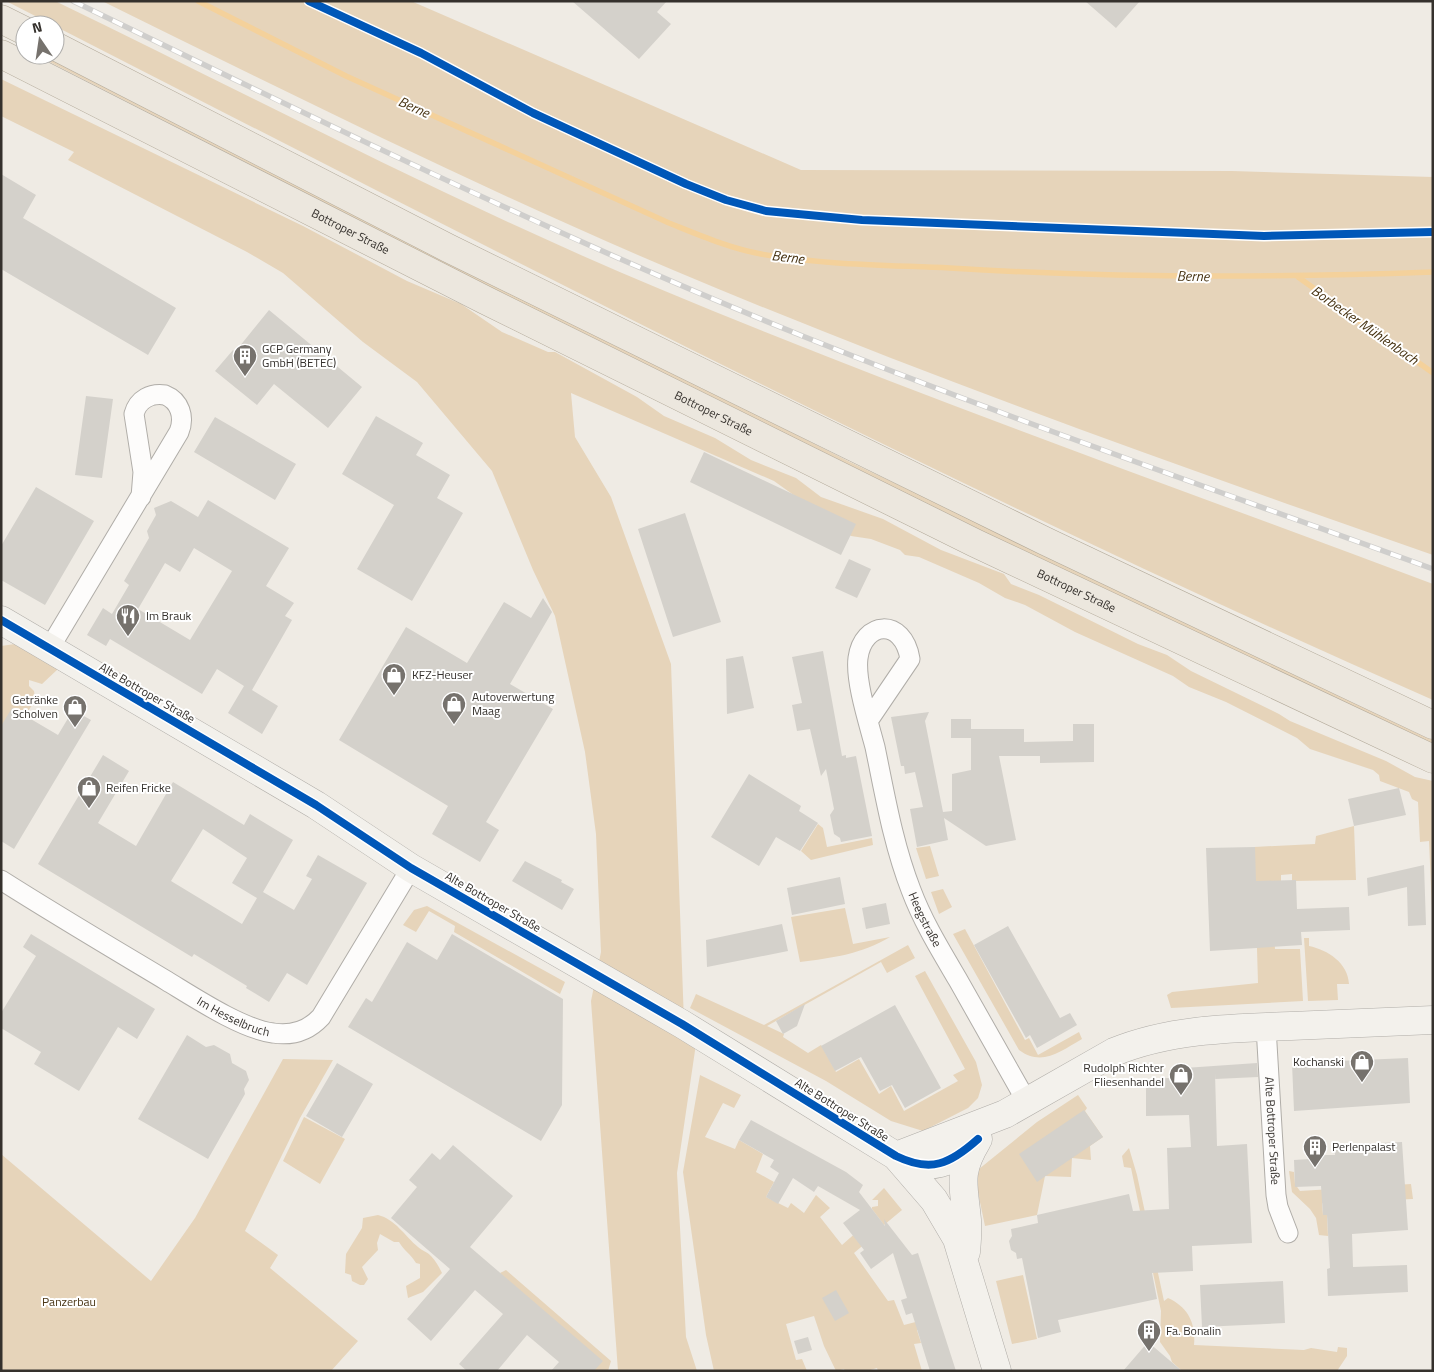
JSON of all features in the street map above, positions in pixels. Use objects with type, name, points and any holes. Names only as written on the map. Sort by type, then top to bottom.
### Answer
[{"type":"main road","points":[[1,19],[15,26]]},
{"type":"main road","points":[[65,51],[457,252],[1046,541],[1433,725]]},
{"type":"main road","name":"Bottroper Straße","points":[[1,54],[486,300],[975,543],[1433,759]]},
{"type":"street","points":[[49,649],[141,497],[182,424],[179,408],[173,400],[165,395],[145,398],[137,405],[134,414],[143,472],[141,497]]},
{"type":"street","name":"Alte Bottroper Straße","points":[[1,620],[316,806],[411,868],[682,1024],[896,1156],[921,1164],[942,1164],[956,1157],[978,1140]]},
{"type":"street","name":"Heegstraße","points":[[868,721],[899,854],[916,905],[1016,1108]]},
{"type":"street","name":"Im Hesselbruch","points":[[1,880],[191,996],[253,1027],[283,1034],[305,1030],[321,1018],[411,868]]},
{"type":"street","name":"Alte Bottroper Straße","points":[[896,1156],[1016,1108],[1133,1044],[1166,1036],[1195,1032],[1433,1020]]},
{"type":"street","name":"Alte Bottroper Straße","points":[[1266,1027],[1276,1194],[1278,1207],[1288,1233]]},
{"type":"street","points":[[966,1262],[968,1221],[962,1181],[968,1159],[978,1140],[1016,1108]]},
{"type":"street","points":[[896,1156],[942,1211],[957,1239],[966,1262],[997,1371]]},
{"type":"green space","points":[[6,1],[55,1],[431,186],[660,289],[948,403],[1433,584],[1433,700],[1252,619],[1072,535],[714,361],[65,31],[65,15],[33,15]]},
{"type":"green space","points":[[102,1],[411,1],[801,170],[1232,171],[1433,177],[1433,555],[1242,488],[956,383],[673,270],[457,173]]},
{"type":"green space","points":[[65,62],[850,462],[1433,738],[1433,745],[1008,544],[499,292],[56,65],[65,65]]},
{"type":"green space","points":[[1,79],[303,226],[407,281],[461,304],[502,332],[548,352],[555,352],[637,397],[664,416],[715,438],[751,460],[796,478],[821,497],[883,519],[941,550],[1004,574],[1011,584],[1039,595],[1138,644],[1167,655],[1191,671],[1290,721],[1386,761],[1415,777],[1433,781],[1433,933],[1429,841],[1420,842],[1418,802],[1412,799],[1409,792],[1380,781],[1379,775],[1373,770],[1310,749],[1297,738],[1226,702],[1189,687],[1173,676],[1075,632],[1025,605],[1005,598],[979,583],[919,557],[905,555],[900,550],[871,539],[851,536],[774,481],[571,393],[575,437],[611,497],[671,664],[684,1022],[697,1037],[677,1173],[686,1337],[697,1371],[618,1371],[591,1001],[601,952],[596,834],[585,752],[555,616],[533,570],[492,471],[417,382],[363,342],[283,273],[247,252],[68,160],[74,152],[1,116]]},
{"type":"green space","points":[[22,643],[58,669],[42,684],[29,680],[29,686],[34,691],[34,698],[29,710],[1,734],[1,646]]},
{"type":"green space","points":[[818,824],[823,828],[827,847],[872,838],[873,845],[811,860],[801,851]]},
{"type":"green space","points":[[1354,826],[1356,880],[1292,881],[1292,874],[1281,875],[1273,919],[1275,949],[1300,949],[1303,1001],[1171,1008],[1167,995],[1172,992],[1258,983],[1254,847],[1315,844],[1316,836]]},
{"type":"green space","points":[[930,846],[939,876],[926,879],[916,848]]},
{"type":"green space","points":[[943,889],[952,907],[939,914],[931,892]]},
{"type":"green space","points":[[427,906],[565,982],[560,994],[454,932],[455,926],[429,911],[416,932],[403,925],[414,910]]},
{"type":"green space","points":[[845,908],[853,944],[890,937],[869,948],[835,957],[800,962],[791,917]]},
{"type":"green space","points":[[965,929],[1025,1040],[1029,1038],[1038,1055],[1079,1032],[1082,1039],[1059,1052],[1044,1057],[1027,1055],[1019,1050],[953,934]]},
{"type":"green space","points":[[1304,938],[1309,938],[1309,946],[1330,954],[1345,970],[1349,984],[1337,984],[1338,1000],[1308,1001]]},
{"type":"green space","points":[[908,945],[915,958],[887,973],[881,962],[767,1026],[784,1034],[783,1037],[808,1053],[821,1045],[836,1072],[859,1059],[879,1094],[891,1086],[904,1111],[958,1081],[953,1075],[965,1069],[915,976],[925,971],[976,1062],[982,1085],[978,1098],[968,1108],[923,1131],[891,1121],[826,1081],[690,1008],[696,994],[764,1025]]},
{"type":"green space","name":"Panzerbau","points":[[283,1059],[333,1060],[300,1118],[245,1231],[278,1255],[270,1268],[358,1341],[331,1371],[1,1371],[1,1154],[151,1281],[195,1218]]},
{"type":"green space","points":[[700,1075],[741,1095],[734,1108],[723,1103],[705,1137],[735,1149],[739,1140],[763,1154],[756,1172],[774,1182],[766,1197],[788,1208],[791,1203],[804,1213],[816,1195],[830,1208],[820,1217],[842,1245],[859,1230],[867,1242],[854,1253],[888,1301],[894,1300],[904,1325],[927,1319],[928,1326],[917,1330],[921,1343],[914,1344],[922,1371],[878,1371],[877,1368],[867,1371],[845,1371],[844,1369],[836,1371],[824,1346],[814,1316],[786,1324],[796,1360],[802,1359],[807,1371],[714,1371],[706,1335],[683,1172]]},
{"type":"green space","points":[[1078,1095],[1087,1108],[1085,1111],[1103,1137],[1090,1146],[1091,1160],[1072,1158],[1071,1177],[1045,1176],[1037,1215],[985,1226],[976,1183],[979,1169],[1037,1122]]},
{"type":"green space","points":[[304,1117],[345,1139],[320,1184],[283,1161]]},
{"type":"green space","points":[[1129,1148],[1137,1175],[1164,1301],[1168,1298],[1186,1311],[1194,1330],[1194,1345],[1304,1350],[1311,1348],[1337,1352],[1338,1347],[1347,1348],[1347,1356],[1337,1371],[1182,1371],[1172,1362],[1160,1342],[1161,1311],[1131,1168],[1124,1167],[1122,1156]]},
{"type":"green space","points":[[1289,1171],[1294,1172],[1295,1184],[1300,1191],[1411,1184],[1413,1199],[1322,1203],[1323,1215],[1327,1215],[1328,1236],[1319,1235],[1316,1218],[1310,1209],[1292,1192]]},
{"type":"green space","points":[[884,1188],[902,1210],[884,1225],[872,1209],[872,1207],[878,1206],[878,1200],[872,1200]]},
{"type":"green space","points":[[378,1215],[395,1224],[418,1247],[430,1255],[437,1264],[442,1273],[423,1292],[408,1298],[406,1286],[420,1278],[420,1264],[416,1263],[399,1242],[394,1242],[380,1234],[377,1243],[378,1250],[362,1267],[368,1279],[364,1285],[352,1281],[351,1275],[345,1273],[346,1254],[362,1228],[363,1218]]},
{"type":"green space","points":[[506,1270],[611,1361],[608,1371],[594,1371],[500,1273]]},
{"type":"green space","points":[[1023,1275],[1037,1339],[1012,1344],[996,1281]]},
{"type":"building","points":[[572,1],[667,1],[657,12],[671,24],[639,59]]},
{"type":"building","points":[[1085,1],[1140,1],[1116,28]]},
{"type":"building","points":[[1,174],[36,195],[23,218],[176,308],[148,355],[1,269]]},
{"type":"building","points":[[269,310],[362,387],[328,428],[274,384],[257,405],[215,371],[233,350],[235,352]]},
{"type":"building","points":[[86,396],[113,399],[102,478],[75,475]]},
{"type":"building","points":[[376,416],[423,443],[416,455],[450,475],[437,498],[463,513],[412,601],[357,569],[394,505],[342,474]]},
{"type":"building","points":[[215,417],[296,464],[275,500],[194,452]]},
{"type":"building","points":[[704,452],[856,524],[841,555],[690,482]]},
{"type":"building","points":[[36,487],[94,521],[45,605],[1,580],[1,546]]},
{"type":"building","points":[[208,500],[289,548],[266,586],[294,603],[285,616],[292,620],[252,690],[278,706],[262,734],[228,713],[244,686],[217,669],[202,694],[110,639],[106,646],[87,635],[103,608],[112,614],[129,585],[124,581],[149,538],[147,531],[156,515],[154,508],[171,501],[198,517]],"holes":[[[194,548],[232,571],[190,640],[138,609],[165,563],[180,572]]]},
{"type":"building","points":[[685,513],[721,622],[673,637],[638,529]]},
{"type":"building","points":[[849,559],[871,569],[857,598],[835,588]]},
{"type":"building","points":[[543,598],[552,612],[510,684],[553,709],[486,822],[499,830],[480,862],[432,834],[448,806],[339,740],[406,627],[467,663],[504,602],[531,618]]},
{"type":"building","points":[[823,651],[842,756],[846,755],[846,758],[856,756],[872,836],[841,842],[840,838],[834,834],[830,815],[834,809],[826,769],[821,776],[810,729],[797,731],[792,705],[802,703],[792,657]]},
{"type":"building","points":[[743,656],[754,708],[727,714],[726,659]]},
{"type":"building","points":[[12,708],[58,735],[73,710],[91,720],[14,849],[1,841],[1,726]]},
{"type":"building","points":[[929,712],[925,721],[943,812],[952,811],[952,774],[971,770],[971,738],[951,738],[951,719],[971,719],[971,729],[1024,729],[1024,742],[1073,741],[1073,724],[1094,724],[1094,762],[1040,763],[1040,756],[999,756],[1016,840],[986,846],[944,818],[948,840],[917,847],[910,809],[923,807],[915,772],[905,774],[904,766],[901,766],[891,717]]},
{"type":"building","points":[[103,755],[129,771],[98,823],[136,846],[173,782],[244,825],[250,814],[293,840],[263,892],[294,910],[312,879],[306,876],[318,855],[367,883],[307,985],[287,973],[269,1002],[246,988],[247,986],[194,954],[192,957],[38,864]],"holes":[[[203,829],[247,858],[232,883],[257,898],[242,924],[171,881]]]},
{"type":"building","points":[[749,774],[801,806],[799,811],[818,823],[800,851],[776,837],[759,866],[711,837]]},
{"type":"building","points":[[1399,788],[1406,815],[1354,826],[1348,799]]},
{"type":"building","points":[[1255,847],[1256,881],[1296,880],[1297,909],[1349,907],[1350,930],[1301,932],[1302,945],[1210,951],[1206,848]]},
{"type":"building","points":[[525,861],[562,880],[561,882],[574,889],[562,910],[512,881]]},
{"type":"building","points":[[1424,865],[1426,925],[1408,926],[1407,887],[1368,896],[1367,878]]},
{"type":"building","points":[[840,877],[845,904],[792,915],[787,888]]},
{"type":"building","points":[[886,903],[890,924],[866,929],[862,908]]},
{"type":"building","points":[[782,924],[788,951],[707,967],[706,940]]},
{"type":"building","points":[[1008,926],[1060,1018],[1070,1013],[1077,1025],[1037,1048],[1030,1035],[1026,1038],[974,945]]},
{"type":"building","points":[[31,934],[155,1009],[137,1039],[118,1027],[79,1091],[34,1064],[41,1052],[1,1028],[1,1013],[36,956],[23,947]]},
{"type":"building","points":[[452,934],[563,999],[562,1105],[541,1141],[348,1027],[366,998],[372,1002],[407,942],[437,960]]},
{"type":"building","points":[[805,1004],[797,1026],[783,1034],[776,1021]]},
{"type":"building","points":[[895,1005],[941,1088],[905,1108],[892,1085],[880,1091],[861,1057],[835,1071],[821,1046]]},
{"type":"building","points":[[187,1035],[206,1047],[214,1045],[230,1054],[232,1063],[246,1071],[249,1080],[244,1089],[245,1094],[208,1159],[138,1119]]},
{"type":"building","name":"Kochanski","points":[[1408,1058],[1410,1103],[1294,1111],[1292,1063]]},
{"type":"building","points":[[337,1063],[373,1084],[342,1137],[306,1116]]},
{"type":"building","points":[[1257,1063],[1258,1077],[1215,1079],[1217,1146],[1247,1144],[1252,1243],[1192,1246],[1193,1271],[1152,1273],[1157,1299],[1058,1320],[1061,1332],[1038,1338],[1022,1258],[1017,1259],[1016,1253],[1011,1250],[1009,1241],[1012,1236],[1011,1229],[1038,1223],[1037,1215],[1129,1194],[1133,1211],[1169,1209],[1167,1148],[1191,1147],[1189,1115],[1146,1116],[1146,1079],[1170,1078],[1170,1069]]},
{"type":"building","points":[[1084,1110],[1103,1137],[1037,1182],[1019,1154]]},
{"type":"building","points":[[751,1120],[846,1172],[863,1185],[859,1192],[885,1226],[884,1219],[912,1255],[918,1253],[956,1371],[930,1371],[912,1313],[906,1315],[901,1300],[907,1298],[893,1253],[871,1269],[860,1253],[864,1250],[843,1223],[860,1210],[818,1186],[814,1192],[793,1178],[778,1204],[766,1197],[779,1173],[770,1167],[774,1160],[739,1140]]},
{"type":"building","points":[[1402,1142],[1408,1230],[1352,1234],[1353,1267],[1407,1265],[1408,1292],[1328,1296],[1327,1269],[1330,1268],[1327,1215],[1323,1215],[1321,1186],[1295,1187],[1294,1160],[1310,1159],[1314,1155],[1335,1155],[1334,1145]]},
{"type":"building","points":[[453,1145],[513,1196],[470,1247],[603,1361],[594,1371],[551,1371],[559,1362],[527,1335],[497,1371],[467,1371],[459,1364],[503,1314],[475,1290],[431,1341],[407,1319],[450,1269],[391,1218],[417,1187],[409,1180],[432,1153],[440,1160]]},
{"type":"building","points":[[1283,1281],[1285,1323],[1202,1327],[1200,1285]]},
{"type":"building","points":[[836,1290],[849,1313],[835,1321],[822,1298]]},
{"type":"building","points":[[808,1337],[812,1350],[798,1354],[794,1341]]},
{"type":"building","name":"Fa. Bonalin","points":[[1148,1342],[1182,1371],[1123,1371]]},
{"type":"waterway","name":"Berne","points":[[198,1],[346,76],[669,223],[714,241],[761,254],[831,262],[1070,274],[1252,276],[1433,272]]},
{"type":"waterway","name":"Borbecker Mühlenbach","points":[[1298,277],[1433,373]]},
{"type":"railway","points":[[73,1],[434,174],[708,297],[957,396],[1433,569]]},
{"type":"cycle path","points":[[309,1],[421,53],[533,113],[686,184],[726,200],[766,211],[862,220],[1264,236],[1433,232]]},
{"type":"cycle path","points":[[1,620],[316,805],[411,868],[682,1024],[896,1156],[920,1164],[940,1163],[958,1155],[978,1139]]},
{"type":"place","name":"GCP Germany GmbH (BETEC)","points":[[245,377]]},
{"type":"place","name":"Im Brauk","points":[[128,637]]},
{"type":"place","name":"KFZ-Heuser","points":[[394,696]]},
{"type":"place","name":"Autoverwertung Maag","points":[[454,725]]},
{"type":"place","name":"Getränke Scholven","points":[[75,728]]},
{"type":"place","name":"Reifen Fricke","points":[[89,809]]},
{"type":"place","name":"Kochanski","points":[[1362,1083]]},
{"type":"place","name":"Rudolph Richter Fliesenhandel","points":[[1181,1096]]},
{"type":"place","name":"Perlenpalast","points":[[1315,1168]]},
{"type":"place","name":"Fa. Bonalin","points":[[1149,1352]]}]
